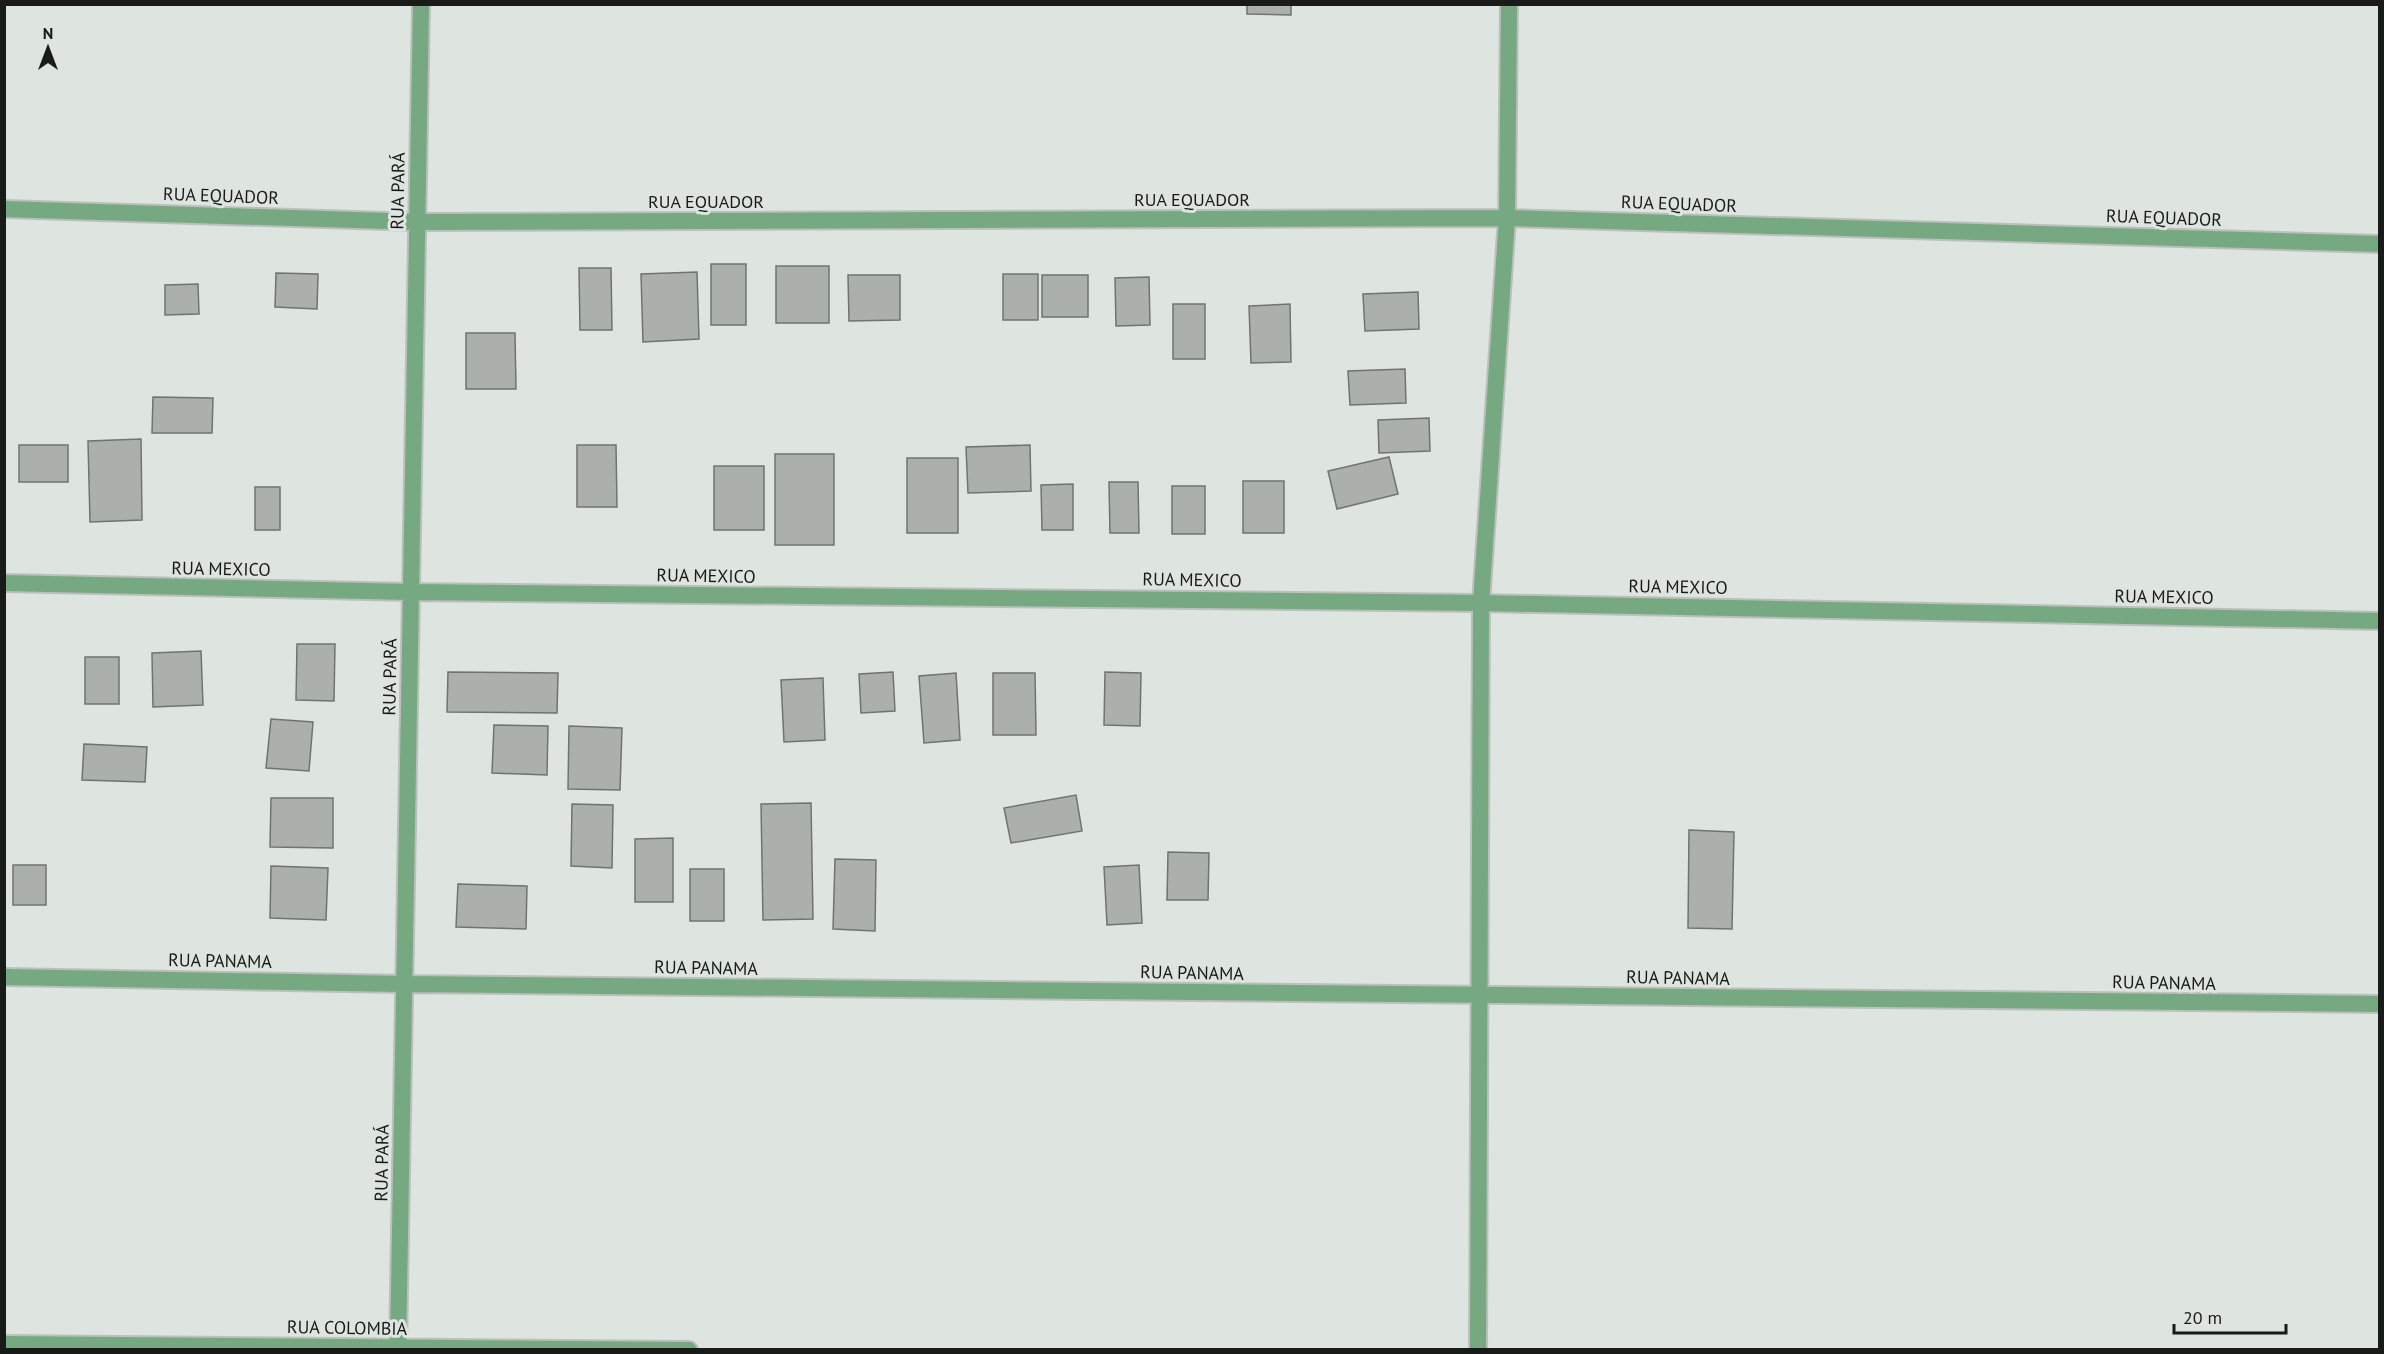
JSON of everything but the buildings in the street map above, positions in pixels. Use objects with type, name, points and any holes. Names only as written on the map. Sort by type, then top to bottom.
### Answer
[{"type":"street","name":"RUA PARÁ","points":[[398,1349],[421,4]]},
{"type":"street","points":[[1478,1350],[1481,603],[1506,218],[1509,4]]},
{"type":"street","name":"RUA EQUADOR","points":[[4,209],[417,222],[1506,218],[2379,244]]},
{"type":"street","name":"RUA MEXICO","points":[[4,583],[410,592],[1481,603],[2379,621]]},
{"type":"street","name":"RUA PANAMA","points":[[4,977],[404,984],[2379,1004]]},
{"type":"street","name":"RUA COLOMBIA","points":[[4,1344],[689,1350]]}]
